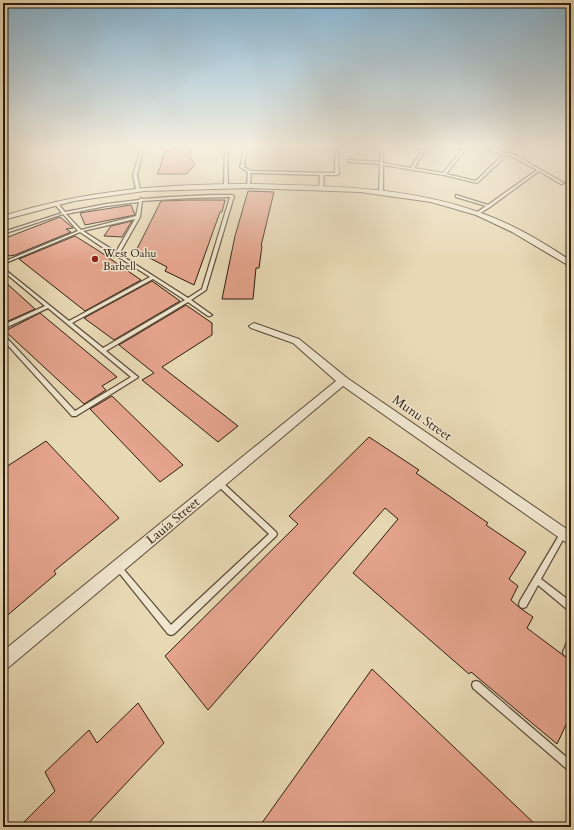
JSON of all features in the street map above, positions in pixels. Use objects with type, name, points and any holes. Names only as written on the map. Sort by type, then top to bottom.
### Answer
[{"type":"street","points":[[3,218],[56,203],[138,189],[226,185],[321,188],[381,192],[430,201],[477,214],[528,237],[571,265]]},
{"type":"street","name":"Munu Street","points":[[254,326],[296,341],[343,381],[567,537]]},
{"type":"street","name":"Lauia Street","points":[[3,661],[343,381]]},
{"type":"lane","points":[[137,185],[138,189]]},
{"type":"lane","points":[[381,185],[381,192]]},
{"type":"lane","points":[[477,214],[519,185]]},
{"type":"lane","points":[[3,233],[64,214],[97,206],[141,199],[191,196],[232,196],[204,290],[103,350]]},
{"type":"lane","points":[[457,196],[489,206]]},
{"type":"lane","points":[[116,255],[138,217],[141,199]]},
{"type":"lane","points":[[56,203],[80,231],[210,315]]},
{"type":"lane","points":[[3,263],[80,231],[138,217]]},
{"type":"lane","points":[[3,269],[135,376],[74,414],[3,337]]},
{"type":"lane","points":[[70,322],[152,278]]},
{"type":"lane","points":[[3,327],[48,306]]},
{"type":"lane","points":[[118,567],[171,631],[274,534],[219,482]]},
{"type":"lane","points":[[523,604],[537,580],[567,537]]},
{"type":"lane","points":[[537,580],[571,607]]},
{"type":"lane","points":[[567,652],[571,643]]},
{"type":"lane","points":[[476,685],[571,767]]},
{"type":"building","points":[[248,191],[274,192],[261,246],[259,268],[256,268],[253,299],[222,299],[235,236]]},
{"type":"building","points":[[225,200],[222,212],[220,212],[194,285],[165,271],[167,267],[136,251],[161,201]]},
{"type":"building","points":[[131,205],[135,215],[85,225],[80,213]]},
{"type":"building","points":[[60,217],[73,228],[66,229],[71,232],[15,255],[9,256],[3,251],[3,239]]},
{"type":"building","points":[[132,221],[122,237],[104,236],[111,226]]},
{"type":"building","points":[[75,236],[141,280],[85,311],[19,259]]},
{"type":"building","points":[[3,280],[35,309],[6,322],[3,319]]},
{"type":"building","points":[[152,281],[180,301],[114,340],[84,318]]},
{"type":"building","points":[[186,305],[212,323],[212,335],[162,367],[238,426],[218,442],[142,380],[154,373],[119,345]]},
{"type":"building","points":[[40,313],[117,377],[102,386],[106,390],[84,404],[5,331]]},
{"type":"building","points":[[112,396],[183,465],[160,482],[90,409]]},
{"type":"building","points":[[369,437],[419,470],[416,473],[488,523],[486,525],[526,552],[509,579],[518,586],[511,600],[533,617],[527,628],[571,661],[571,714],[557,744],[471,672],[469,674],[353,573],[398,519],[385,508],[208,710],[165,656],[298,524],[289,516]]},
{"type":"building","points":[[46,441],[119,518],[54,571],[56,574],[3,619],[3,469]]},
{"type":"building","points":[[372,669],[538,827],[259,827]]},
{"type":"building","points":[[138,703],[164,743],[85,827],[19,827],[55,791],[45,772],[89,730],[97,743]]},
{"type":"place","name":"West Oahu Barbell","points":[[95,259]]}]
